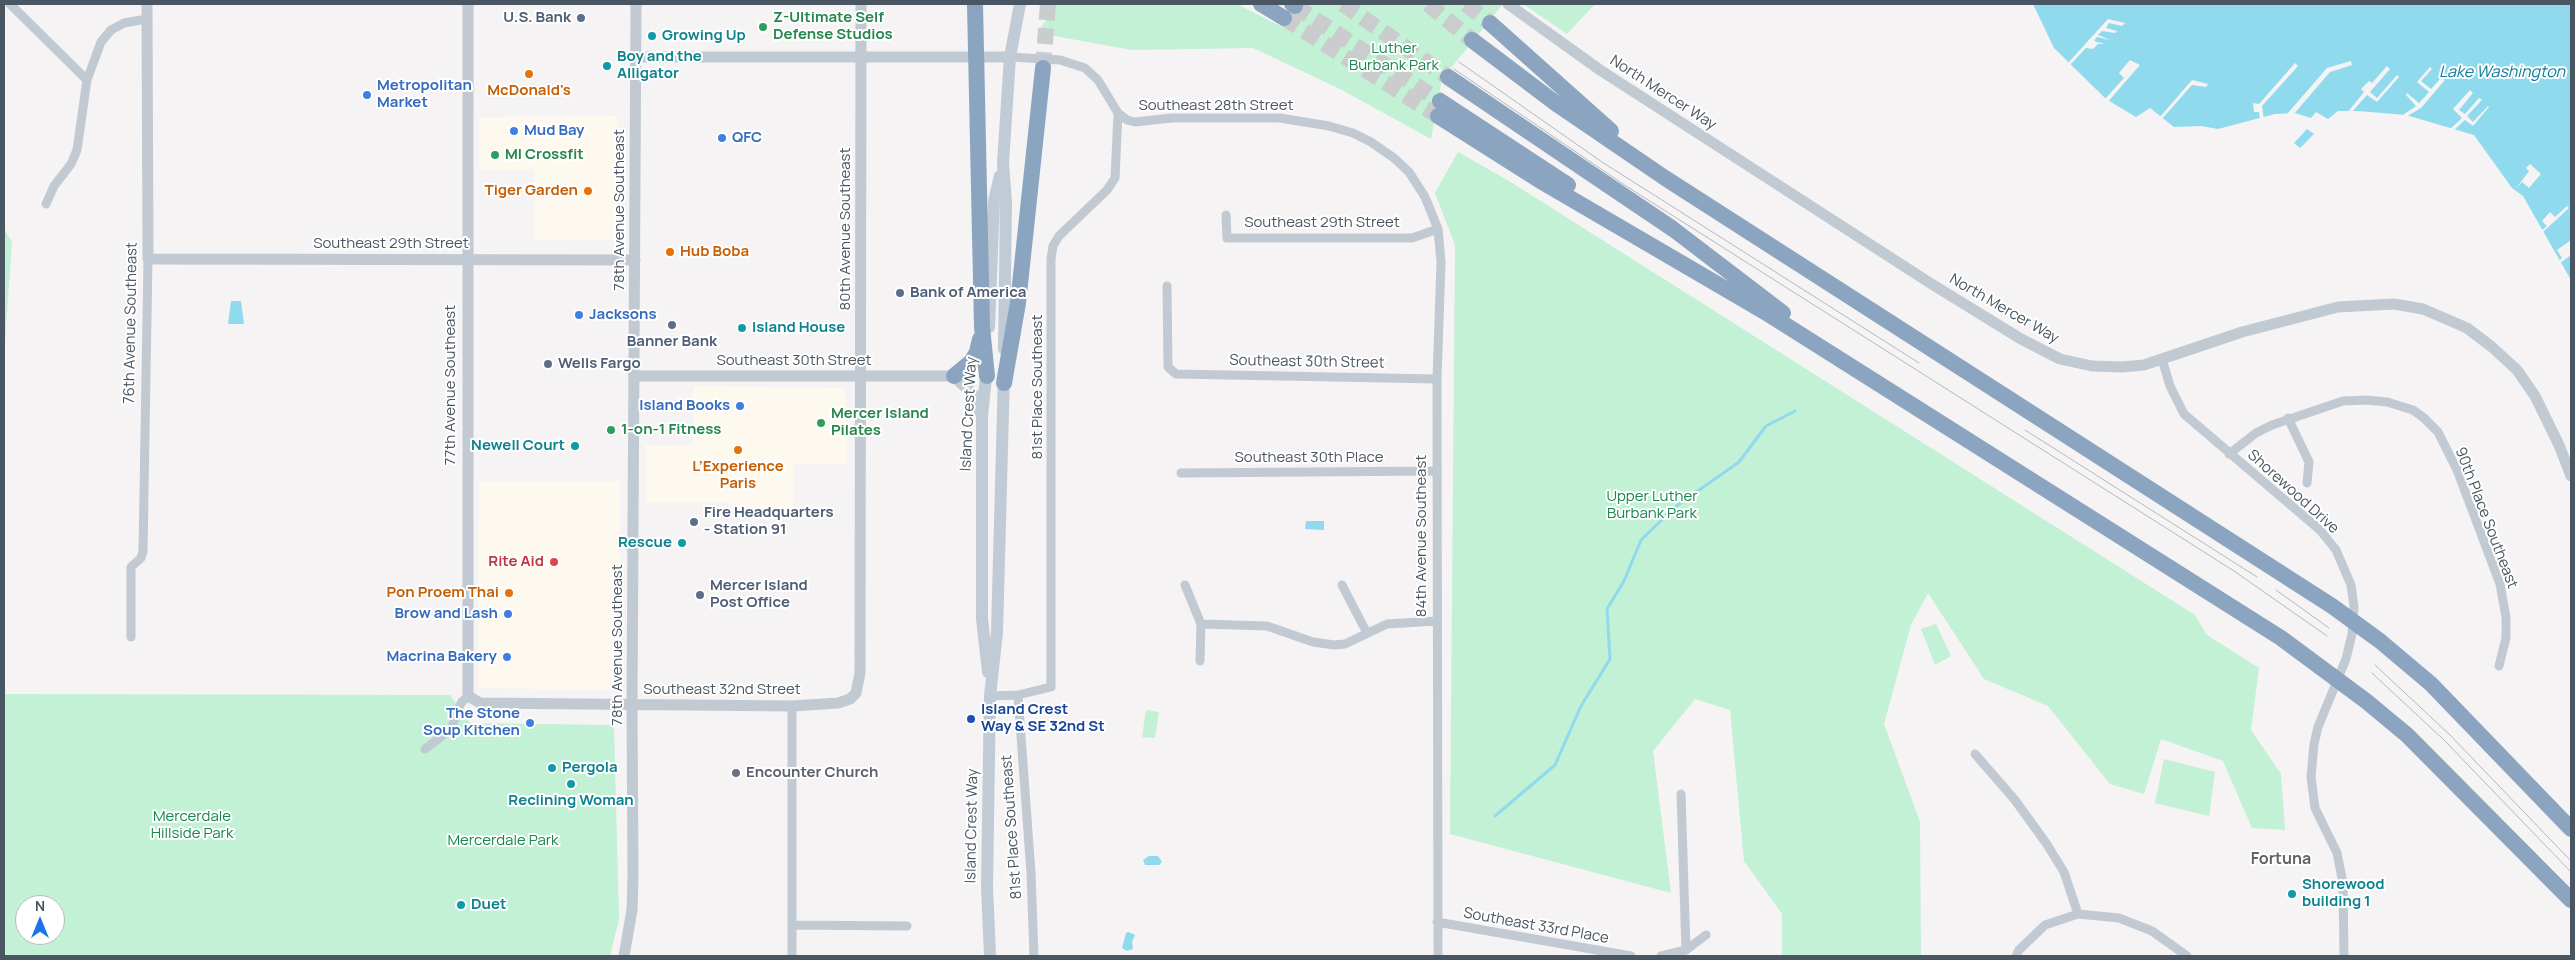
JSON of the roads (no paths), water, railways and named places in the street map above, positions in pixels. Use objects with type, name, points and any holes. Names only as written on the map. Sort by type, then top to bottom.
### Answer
[{"type":"highway","points":[[963,4],[978,177]]},
{"type":"highway","points":[[975,4],[982,326],[987,376]]},
{"type":"highway","points":[[1261,4],[1290,9]]},
{"type":"highway","points":[[1490,23],[1665,178]]},
{"type":"highway","points":[[1472,40],[1558,104],[1665,178],[2332,606],[2380,641],[2431,684],[2571,828]]},
{"type":"highway","points":[[1004,383],[1018,302],[1043,68]]},
{"type":"highway","points":[[1448,77],[1673,229],[1860,372]]},
{"type":"highway","points":[[1439,109],[1539,180],[1692,268],[2281,638],[2328,672],[2407,735],[2571,900]]},
{"type":"highway","points":[[954,376],[971,362],[977,352],[982,326]]},
{"type":"main road","name":"Island Crest Way","points":[[990,956],[987,887],[990,696],[997,632],[1004,383],[1006,203],[1003,163],[1010,57],[1020,4]]},
{"type":"main road","name":"Island Crest Way","points":[[990,696],[982,619],[982,416],[987,376],[994,201],[1003,163]]},
{"type":"main road","points":[[954,376],[975,396],[982,416]]},
{"type":"street","points":[[10,4],[87,80]]},
{"type":"street","name":"76th Avenue Southeast","points":[[131,637],[131,567],[141,558],[144,551],[148,259],[147,4]]},
{"type":"street","name":"77th Avenue Southeast","points":[[468,4],[466,260],[468,696]]},
{"type":"street","name":"78th Avenue Southeast","points":[[624,956],[632,910],[633,876],[632,705],[636,4]]},
{"type":"street","name":"80th Avenue Southeast","points":[[856,694],[860,673],[861,4]]},
{"type":"street","name":"North Mercer Way","points":[[1508,4],[1605,73],[2021,339],[2060,359],[2092,366],[2122,367],[2162,359],[2242,332],[2338,307],[2394,304],[2423,309],[2467,328],[2492,347],[2517,370],[2535,396],[2559,445],[2571,476]]},
{"type":"street","points":[[46,204],[54,186],[71,164],[77,150],[87,80],[101,42],[110,30],[124,23],[147,19]]},
{"type":"street","name":"Southeast 28th Street","points":[[635,56],[1010,57],[1060,60],[1085,68],[1098,80],[1118,113],[1127,120],[1140,122],[1172,118],[1299,120],[1329,126],[1371,142]]},
{"type":"street","name":"81st Place Southeast","points":[[1034,956],[1031,873],[1018,695],[1051,687],[1051,259],[1053,246],[1059,236],[1107,190],[1115,178],[1118,113]]},
{"type":"street","name":"84th Avenue Southeast","points":[[1371,142],[1394,158],[1409,172],[1425,197],[1438,229],[1441,262],[1437,379],[1438,956]]},
{"type":"street","name":"Southeast 29th Street","points":[[1226,215],[1227,238],[1412,238],[1438,229]]},
{"type":"street","name":"Southeast 29th Street","points":[[148,259],[635,260]]},
{"type":"street","name":"Southeast 30th Street","points":[[1167,286],[1167,361],[1168,367],[1176,374],[1437,379]]},
{"type":"street","name":"Shorewood Drive","points":[[2162,359],[2170,386],[2184,414],[2325,536],[2344,566],[2354,597],[2352,634],[2314,744],[2311,777],[2315,808],[2337,853],[2343,883],[2344,956]]},
{"type":"street","name":"Southeast 30th Street","points":[[635,376],[954,376]]},
{"type":"street","name":"90th Place Southeast","points":[[2229,454],[2256,433],[2288,418],[2343,401],[2367,400],[2387,402],[2413,410],[2438,432],[2457,470],[2500,584],[2506,617],[2506,638],[2499,666]]},
{"type":"street","points":[[2288,418],[2309,462],[2307,483]]},
{"type":"street","name":"Southeast 30th Place","points":[[1181,472],[1437,472]]},
{"type":"street","points":[[1184,585],[1201,624],[1200,661]]},
{"type":"street","points":[[1342,585],[1367,633]]},
{"type":"street","points":[[1201,624],[1267,626],[1313,642],[1334,645],[1345,644],[1367,633],[1397,622],[1437,622]]},
{"type":"street","name":"Southeast 32nd Street","points":[[468,696],[480,703],[792,706],[838,703],[856,694]]},
{"type":"street","points":[[990,696],[1018,695]]},
{"type":"street","points":[[425,749],[451,729],[461,703],[468,696]]},
{"type":"street","points":[[792,706],[792,956]]},
{"type":"street","points":[[1975,754],[2015,800],[2046,843],[2064,872],[2078,914]]},
{"type":"street","points":[[1681,794],[1686,950]]},
{"type":"street","points":[[2016,956],[2019,950],[2045,925],[2078,914],[2119,918],[2152,930],[2187,956]]},
{"type":"street","name":"Southeast 33rd Place","points":[[1438,922],[1631,956]]},
{"type":"street","points":[[792,924],[907,926]]},
{"type":"street","points":[[1661,956],[1686,950],[1706,935]]},
{"type":"water","name":"Lake Washington","points":[[2033,4],[2571,4],[2571,280],[2523,196],[2512,188],[2474,135],[2406,115],[2358,111],[2338,111],[2328,119],[2316,112],[2311,118],[2295,113],[2275,114],[2218,129],[2201,126],[2174,127],[2150,108],[2136,117],[2106,99],[2054,48]]},
{"type":"water","points":[[2307,129],[2314,134],[2300,148],[2294,143]]},
{"type":"water","points":[[231,301],[241,301],[244,324],[228,324]]},
{"type":"water","points":[[1306,521],[1324,521],[1324,530],[1305,529]]},
{"type":"water","points":[[1149,856],[1158,856],[1162,862],[1159,865],[1145,865],[1143,860]]},
{"type":"water","points":[[1129,932],[1135,935],[1132,942],[1133,949],[1127,951],[1122,948],[1126,933]]},
{"type":"waterway","points":[[1495,816],[1555,765],[1581,706],[1610,659],[1607,609],[1624,581],[1641,540],[1675,507],[1739,462],[1766,426],[1795,411]]},
{"type":"tunnel","points":[[1043,68],[1048,4]]},
{"type":"tunnel","points":[[1343,4],[1448,77]]},
{"type":"tunnel","points":[[1428,4],[1472,40]]},
{"type":"tunnel","points":[[1466,4],[1490,23]]},
{"type":"tunnel","points":[[1295,6],[1440,101]]},
{"type":"tunnel","points":[[1284,18],[1438,116]]},
{"type":"tram line","points":[[1459,62],[1602,162],[1919,363]]},
{"type":"tram line","points":[[1454,69],[1626,186],[2234,571],[2327,636]]},
{"type":"tram line","points":[[2025,430],[2257,577]]},
{"type":"tram line","points":[[2276,590],[2329,628]]},
{"type":"tram line","points":[[2375,665],[2450,735],[2571,861]]},
{"type":"tram line","points":[[2372,673],[2444,740],[2571,872]]},
{"type":"place","name":"U.S. Bank","points":[[581,18]]},
{"type":"place","name":"Z-Ultimate Self Defense Studios","points":[[763,27]]},
{"type":"place","name":"Growing Up","points":[[652,36]]},
{"type":"place","name":"Boy and the Alligator","points":[[607,66]]},
{"type":"place","name":"McDonald's","points":[[529,74]]},
{"type":"place","name":"Metropolitan Market","points":[[367,95]]},
{"type":"place","name":"Mud Bay","points":[[514,131]]},
{"type":"place","name":"QFC","points":[[722,138]]},
{"type":"place","name":"MI Crossfit","points":[[495,155]]},
{"type":"place","name":"Tiger Garden","points":[[588,191]]},
{"type":"place","name":"Hub Boba","points":[[670,252]]},
{"type":"place","name":"Bank of America","points":[[900,293]]},
{"type":"place","name":"Jacksons","points":[[579,315]]},
{"type":"place","name":"Banner Bank","points":[[672,325]]},
{"type":"place","name":"Island House","points":[[742,328]]},
{"type":"place","name":"Wells Fargo","points":[[548,364]]},
{"type":"place","name":"Island Books","points":[[740,406]]},
{"type":"place","name":"Mercer Island Pilates","points":[[821,423]]},
{"type":"place","name":"1-on-1 Fitness","points":[[611,430]]},
{"type":"place","name":"Newell Court","points":[[575,446]]},
{"type":"place","name":"L’Experience Paris","points":[[738,450]]},
{"type":"place","name":"Fire Headquarters - Station 91","points":[[694,522]]},
{"type":"place","name":"Rescue","points":[[682,543]]},
{"type":"place","name":"Rite Aid","points":[[554,562]]},
{"type":"place","name":"Pon Proem Thai","points":[[509,593]]},
{"type":"place","name":"Mercer Island Post Office","points":[[700,595]]},
{"type":"place","name":"Brow and Lash","points":[[508,614]]},
{"type":"place","name":"Macrina Bakery","points":[[507,657]]},
{"type":"place","name":"Island Crest Way & SE 32nd St","points":[[971,719]]},
{"type":"place","name":"The Stone Soup Kitchen","points":[[530,723]]},
{"type":"place","name":"Pergola","points":[[552,768]]},
{"type":"place","name":"Encounter Church","points":[[736,773]]},
{"type":"place","name":"Reclining Woman","points":[[571,784]]},
{"type":"place","name":"Shorewood building 1","points":[[2292,894]]},
{"type":"place","name":"Duet","points":[[461,905]]},
{"type":"district","name":"Fortuna","points":[[2281,860]]},
{"type":"park label","name":"Luther Burbank Park","points":[[1394,58]]},
{"type":"park label","name":"Upper Luther Burbank Park","points":[[1652,506]]},
{"type":"park label","name":"Mercerdale Hillside Park","points":[[192,826]]},
{"type":"park label","name":"Mercerdale Park","points":[[503,841]]}]
